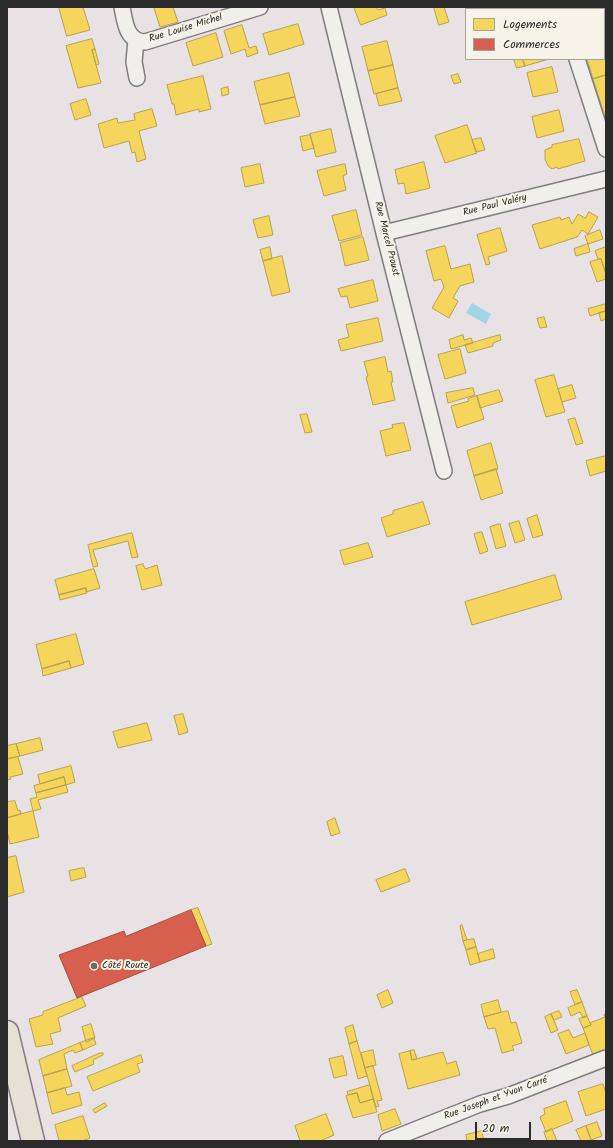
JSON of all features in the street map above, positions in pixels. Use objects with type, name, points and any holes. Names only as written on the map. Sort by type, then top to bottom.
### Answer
[{"type":"main road","points":[[7,1032],[33,1141]]},
{"type":"street","name":"Rue Louise Michel","points":[[122,7],[129,34],[136,40],[145,42],[260,7]]},
{"type":"street","name":"Rue Marcel Proust","points":[[329,7],[444,471]]},
{"type":"street","name":"Rue Louise Michel","points":[[136,40],[134,62],[137,78]]},
{"type":"street","points":[[577,60],[606,148]]},
{"type":"street","name":"Rue Paul Valéry","points":[[384,233],[606,179]]},
{"type":"street","name":"Rue Joseph et Yvon Carré","points":[[387,1141],[480,1104],[508,1096],[606,1058]]},
{"type":"water","points":[[472,303],[491,314],[486,324],[466,313]]},
{"type":"building: Logements","points":[[59,7],[83,7],[90,30],[67,36]]},
{"type":"building: Logements","points":[[173,7],[178,22],[160,27],[154,8]]},
{"type":"building: Logements","points":[[354,7],[376,7],[378,10],[385,8],[387,15],[361,25]]},
{"type":"building: Logements","points":[[434,7],[444,7],[449,22],[439,25]]},
{"type":"building: Logements","points":[[538,7],[538,8],[516,8]]},
{"type":"building: Logements","points":[[599,7],[600,8],[571,8]]},
{"type":"building: Logements","points":[[298,24],[304,44],[269,55],[263,34]]},
{"type":"building: Logements","points":[[242,25],[249,48],[256,46],[258,53],[247,57],[245,49],[231,54],[224,31]]},
{"type":"building: Logements","points":[[605,30],[606,75],[593,79],[587,60],[605,60]]},
{"type":"building: Logements","points":[[216,33],[223,57],[193,66],[186,43]]},
{"type":"building: Logements","points":[[92,39],[95,49],[92,50],[101,83],[78,88],[66,46]]},
{"type":"building: Logements","points":[[387,41],[393,65],[368,71],[362,47]]},
{"type":"building: Logements","points":[[95,49],[99,64],[96,65],[92,50]]},
{"type":"building: Logements","points":[[514,60],[523,60],[525,66],[517,68]]},
{"type":"building: Logements","points":[[523,60],[546,60],[525,66]]},
{"type":"building: Logements","points":[[393,65],[398,88],[374,94],[368,71]]},
{"type":"building: Logements","points":[[552,67],[558,92],[533,97],[527,73]]},
{"type":"building: Logements","points":[[289,73],[295,97],[260,105],[254,82]]},
{"type":"building: Logements","points":[[458,74],[461,82],[454,84],[451,76]]},
{"type":"building: Logements","points":[[606,75],[606,120],[593,79]]},
{"type":"building: Logements","points":[[203,76],[211,109],[199,112],[199,109],[176,115],[174,104],[172,104],[167,85]]},
{"type":"building: Logements","points":[[228,87],[229,94],[222,96],[221,89]]},
{"type":"building: Logements","points":[[398,88],[402,101],[379,106],[376,94]]},
{"type":"building: Logements","points":[[295,97],[300,116],[265,124],[260,105]]},
{"type":"building: Logements","points":[[86,99],[91,115],[75,120],[70,104]]},
{"type":"building: Logements","points":[[152,109],[157,126],[139,131],[146,159],[137,162],[135,152],[132,153],[129,141],[104,148],[98,124],[117,118],[118,123],[135,120],[134,114]]},
{"type":"building: Logements","points":[[559,110],[564,131],[537,138],[532,117]]},
{"type":"building: Logements","points":[[467,125],[477,153],[445,163],[435,136]]},
{"type":"building: Logements","points":[[331,129],[336,152],[316,157],[310,134]]},
{"type":"building: Logements","points":[[310,135],[314,148],[303,151],[300,137]]},
{"type":"building: Logements","points":[[481,138],[485,150],[476,152],[472,140]]},
{"type":"building: Logements","points":[[579,139],[585,161],[558,169],[557,167],[552,169],[548,166],[545,159],[545,150],[552,147],[552,145]]},
{"type":"building: Logements","points":[[424,162],[430,188],[406,194],[404,183],[398,184],[395,170]]},
{"type":"building: Logements","points":[[260,164],[264,183],[245,187],[241,168]]},
{"type":"building: Logements","points":[[345,164],[347,174],[343,176],[346,190],[324,196],[317,171]]},
{"type":"building: Logements","points":[[356,210],[362,235],[339,241],[332,216]]},
{"type":"building: Logements","points":[[589,212],[598,217],[588,234],[582,230],[577,237],[540,249],[532,225],[560,217],[561,220],[569,217],[572,224],[578,214],[585,218]]},
{"type":"building: Logements","points":[[269,216],[273,235],[258,238],[253,220]]},
{"type":"building: Logements","points":[[500,228],[507,251],[488,257],[490,264],[486,265],[477,235]]},
{"type":"building: Logements","points":[[600,230],[603,239],[588,244],[585,236]]},
{"type":"building: Logements","points":[[363,237],[369,260],[345,266],[340,243]]},
{"type":"building: Logements","points":[[588,244],[590,252],[576,256],[574,249]]},
{"type":"building: Logements","points":[[445,246],[451,269],[470,264],[474,282],[460,286],[453,298],[458,301],[449,318],[432,308],[444,287],[441,279],[434,281],[426,251]]},
{"type":"building: Logements","points":[[270,247],[272,259],[263,261],[260,250]]},
{"type":"building: Logements","points":[[606,247],[606,274],[601,259],[598,259],[595,251]]},
{"type":"building: Logements","points":[[282,256],[290,292],[272,296],[263,261]]},
{"type":"building: Logements","points":[[601,259],[606,274],[606,279],[597,282],[590,262]]},
{"type":"building: Logements","points":[[373,280],[378,301],[350,308],[347,296],[341,297],[338,289]]},
{"type":"building: Logements","points":[[606,304],[606,311],[590,316],[588,309]]},
{"type":"building: Logements","points":[[606,311],[606,319],[601,321],[599,313]]},
{"type":"building: Logements","points":[[544,317],[547,327],[540,328],[537,319]]},
{"type":"building: Logements","points":[[378,318],[383,341],[341,351],[338,340],[349,337],[346,325]]},
{"type":"building: Logements","points":[[463,335],[464,340],[471,338],[473,343],[451,349],[449,340]]},
{"type":"building: Logements","points":[[500,335],[501,340],[493,343],[493,346],[468,353],[465,345]]},
{"type":"building: Logements","points":[[460,349],[466,373],[445,379],[438,355]]},
{"type":"building: Logements","points":[[385,357],[388,372],[391,371],[393,382],[391,382],[395,400],[373,405],[364,362]]},
{"type":"building: Logements","points":[[554,375],[565,412],[546,417],[535,380]]},
{"type":"building: Logements","points":[[572,385],[576,398],[562,402],[558,389]]},
{"type":"building: Logements","points":[[473,388],[475,395],[448,403],[446,393]]},
{"type":"building: Logements","points":[[499,390],[503,401],[480,408],[477,396]]},
{"type":"building: Logements","points":[[477,396],[484,419],[457,428],[451,406],[469,401],[468,399]]},
{"type":"building: Logements","points":[[307,414],[312,432],[305,433],[300,415]]},
{"type":"building: Logements","points":[[575,418],[583,443],[576,445],[568,420]]},
{"type":"building: Logements","points":[[404,423],[411,450],[386,456],[380,431],[393,428],[392,425]]},
{"type":"building: Logements","points":[[491,443],[498,469],[474,476],[467,451]]},
{"type":"building: Logements","points":[[606,456],[606,471],[590,476],[586,461]]},
{"type":"building: Logements","points":[[496,469],[503,493],[481,500],[474,476]]},
{"type":"building: Logements","points":[[423,502],[430,524],[387,537],[381,518],[393,514],[393,511]]},
{"type":"building: Logements","points":[[537,515],[543,535],[533,538],[527,519]]},
{"type":"building: Logements","points":[[519,521],[525,540],[515,543],[509,524]]},
{"type":"building: Logements","points":[[500,524],[506,546],[496,549],[490,527]]},
{"type":"building: Logements","points":[[482,532],[488,551],[480,554],[474,534]]},
{"type":"building: Logements","points":[[132,533],[138,557],[132,558],[128,541],[93,550],[98,566],[93,567],[88,545]]},
{"type":"building: Logements","points":[[368,543],[373,557],[344,565],[340,551]]},
{"type":"building: Logements","points":[[143,564],[145,569],[157,565],[162,585],[142,590],[136,566]]},
{"type":"building: Logements","points":[[94,569],[100,588],[86,592],[86,588],[59,595],[55,580]]},
{"type":"building: Logements","points":[[555,575],[562,599],[472,625],[465,602]]},
{"type":"building: Logements","points":[[86,588],[87,593],[60,600],[59,595]]},
{"type":"building: Logements","points":[[76,634],[84,664],[71,668],[69,661],[42,669],[36,645]]},
{"type":"building: Logements","points":[[69,661],[71,668],[43,676],[42,669]]},
{"type":"building: Logements","points":[[183,714],[188,732],[179,735],[174,716]]},
{"type":"building: Logements","points":[[147,723],[152,740],[118,748],[113,732]]},
{"type":"building: Logements","points":[[40,738],[43,750],[20,756],[16,744]]},
{"type":"building: Logements","points":[[16,744],[20,756],[7,759],[7,746]]},
{"type":"building: Logements","points":[[18,757],[23,774],[10,777],[11,779],[7,780],[7,759]]},
{"type":"building: Logements","points":[[71,766],[75,782],[66,785],[64,777],[40,784],[38,775]]},
{"type":"building: Logements","points":[[64,777],[66,785],[36,793],[34,786]]},
{"type":"building: Logements","points":[[66,785],[68,792],[38,800],[41,809],[33,811],[30,799],[37,797],[36,793]]},
{"type":"building: Logements","points":[[15,801],[18,811],[20,810],[21,814],[7,818],[7,802]]},
{"type":"building: Logements","points":[[33,811],[39,837],[10,844],[7,831],[7,818]]},
{"type":"building: Logements","points":[[335,818],[340,833],[331,836],[327,822]]},
{"type":"building: Logements","points":[[16,856],[24,892],[7,897],[7,858]]},
{"type":"building: Logements","points":[[84,868],[86,877],[71,881],[69,871]]},
{"type":"building: Logements","points":[[405,869],[410,881],[381,892],[376,880]]},
{"type":"building: Logements","points":[[198,908],[212,944],[206,946],[191,910]]},
{"type":"building: Logements","points":[[462,925],[467,940],[463,941],[460,926]]},
{"type":"building: Logements","points":[[474,939],[476,947],[466,950],[463,941]]},
{"type":"building: Logements","points":[[476,947],[480,962],[470,965],[466,950]]},
{"type":"building: Logements","points":[[493,949],[495,958],[480,962],[478,954]]},
{"type":"building: Logements","points":[[388,990],[393,1003],[382,1008],[377,995]]},
{"type":"building: Logements","points":[[577,990],[582,1002],[575,1005],[570,992]]},
{"type":"building: Logements","points":[[82,997],[86,1006],[58,1018],[61,1031],[50,1034],[53,1044],[36,1047],[29,1019],[43,1015],[43,1012]]},
{"type":"building: Logements","points":[[498,1000],[501,1012],[484,1017],[481,1005]]},
{"type":"building: Logements","points":[[582,1002],[587,1016],[583,1018],[580,1012],[571,1016],[568,1008]]},
{"type":"building: Logements","points":[[508,1011],[511,1023],[516,1022],[522,1043],[512,1046],[514,1050],[502,1053],[495,1028],[488,1029],[484,1017]]},
{"type":"building: Logements","points":[[559,1011],[562,1017],[554,1020],[551,1014]]},
{"type":"building: Logements","points":[[551,1014],[558,1030],[551,1033],[545,1017]]},
{"type":"building: Logements","points":[[606,1014],[606,1053],[594,1058],[583,1028],[591,1025],[590,1023],[605,1017],[604,1015]]},
{"type":"building: Logements","points":[[587,1016],[591,1025],[583,1028],[579,1019]]},
{"type":"building: Logements","points":[[91,1024],[95,1038],[86,1042],[82,1027]]},
{"type":"building: Logements","points":[[353,1025],[357,1041],[349,1044],[345,1028]]},
{"type":"building: Logements","points":[[569,1030],[573,1038],[585,1033],[589,1045],[566,1054],[558,1034]]},
{"type":"building: Logements","points":[[94,1038],[96,1044],[83,1050],[80,1043]]},
{"type":"building: Logements","points":[[357,1041],[367,1076],[358,1079],[349,1044]]},
{"type":"building: Logements","points":[[80,1043],[83,1050],[75,1053],[73,1050],[64,1054],[67,1069],[43,1076],[39,1060]]},
{"type":"building: Logements","points":[[373,1050],[376,1065],[365,1068],[361,1053]]},
{"type":"building: Logements","points":[[414,1050],[417,1059],[412,1060],[410,1051]]},
{"type":"building: Logements","points":[[410,1051],[412,1060],[443,1052],[447,1064],[456,1061],[460,1075],[408,1089],[399,1054]]},
{"type":"building: Logements","points":[[103,1053],[103,1055],[93,1060],[94,1064],[75,1072],[72,1066]]},
{"type":"building: Logements","points":[[141,1055],[143,1062],[137,1064],[140,1072],[93,1091],[87,1077]]},
{"type":"building: Logements","points":[[343,1056],[347,1075],[334,1078],[329,1059]]},
{"type":"building: Logements","points":[[373,1066],[382,1100],[377,1101],[379,1106],[376,1107],[365,1068]]},
{"type":"building: Logements","points":[[67,1069],[72,1086],[47,1093],[43,1076]]},
{"type":"building: Logements","points":[[603,1084],[606,1093],[606,1109],[586,1116],[578,1092]]},
{"type":"building: Logements","points":[[370,1085],[373,1099],[360,1103],[357,1093],[348,1095],[347,1092]]},
{"type":"building: Logements","points":[[65,1088],[67,1095],[79,1092],[82,1105],[52,1114],[47,1093]]},
{"type":"building: Logements","points":[[357,1093],[360,1103],[373,1099],[377,1112],[353,1118],[346,1096]]},
{"type":"building: Logements","points":[[566,1101],[573,1121],[546,1132],[540,1117],[545,1114],[544,1109]]},
{"type":"building: Logements","points":[[105,1103],[107,1106],[95,1113],[93,1110]]},
{"type":"building: Logements","points":[[395,1109],[401,1124],[382,1131],[378,1115]]},
{"type":"building: Logements","points":[[326,1114],[334,1135],[320,1141],[300,1141],[295,1126]]},
{"type":"building: Logements","points":[[83,1116],[90,1138],[82,1141],[59,1141],[55,1125]]},
{"type":"building: Logements","points":[[597,1122],[602,1136],[591,1140],[586,1126]]},
{"type":"building: Logements","points":[[586,1126],[591,1141],[581,1141],[576,1130]]},
{"type":"building: Logements","points":[[552,1129],[557,1141],[547,1141],[544,1132]]},
{"type":"building: Logements","points":[[482,1131],[484,1141],[467,1141],[466,1135]]},
{"type":"building: Commerces","points":[[191,910],[206,946],[77,998],[59,955],[124,931],[126,936]]},
{"type":"place","name":"Côté Route","points":[[94,966]]}]
